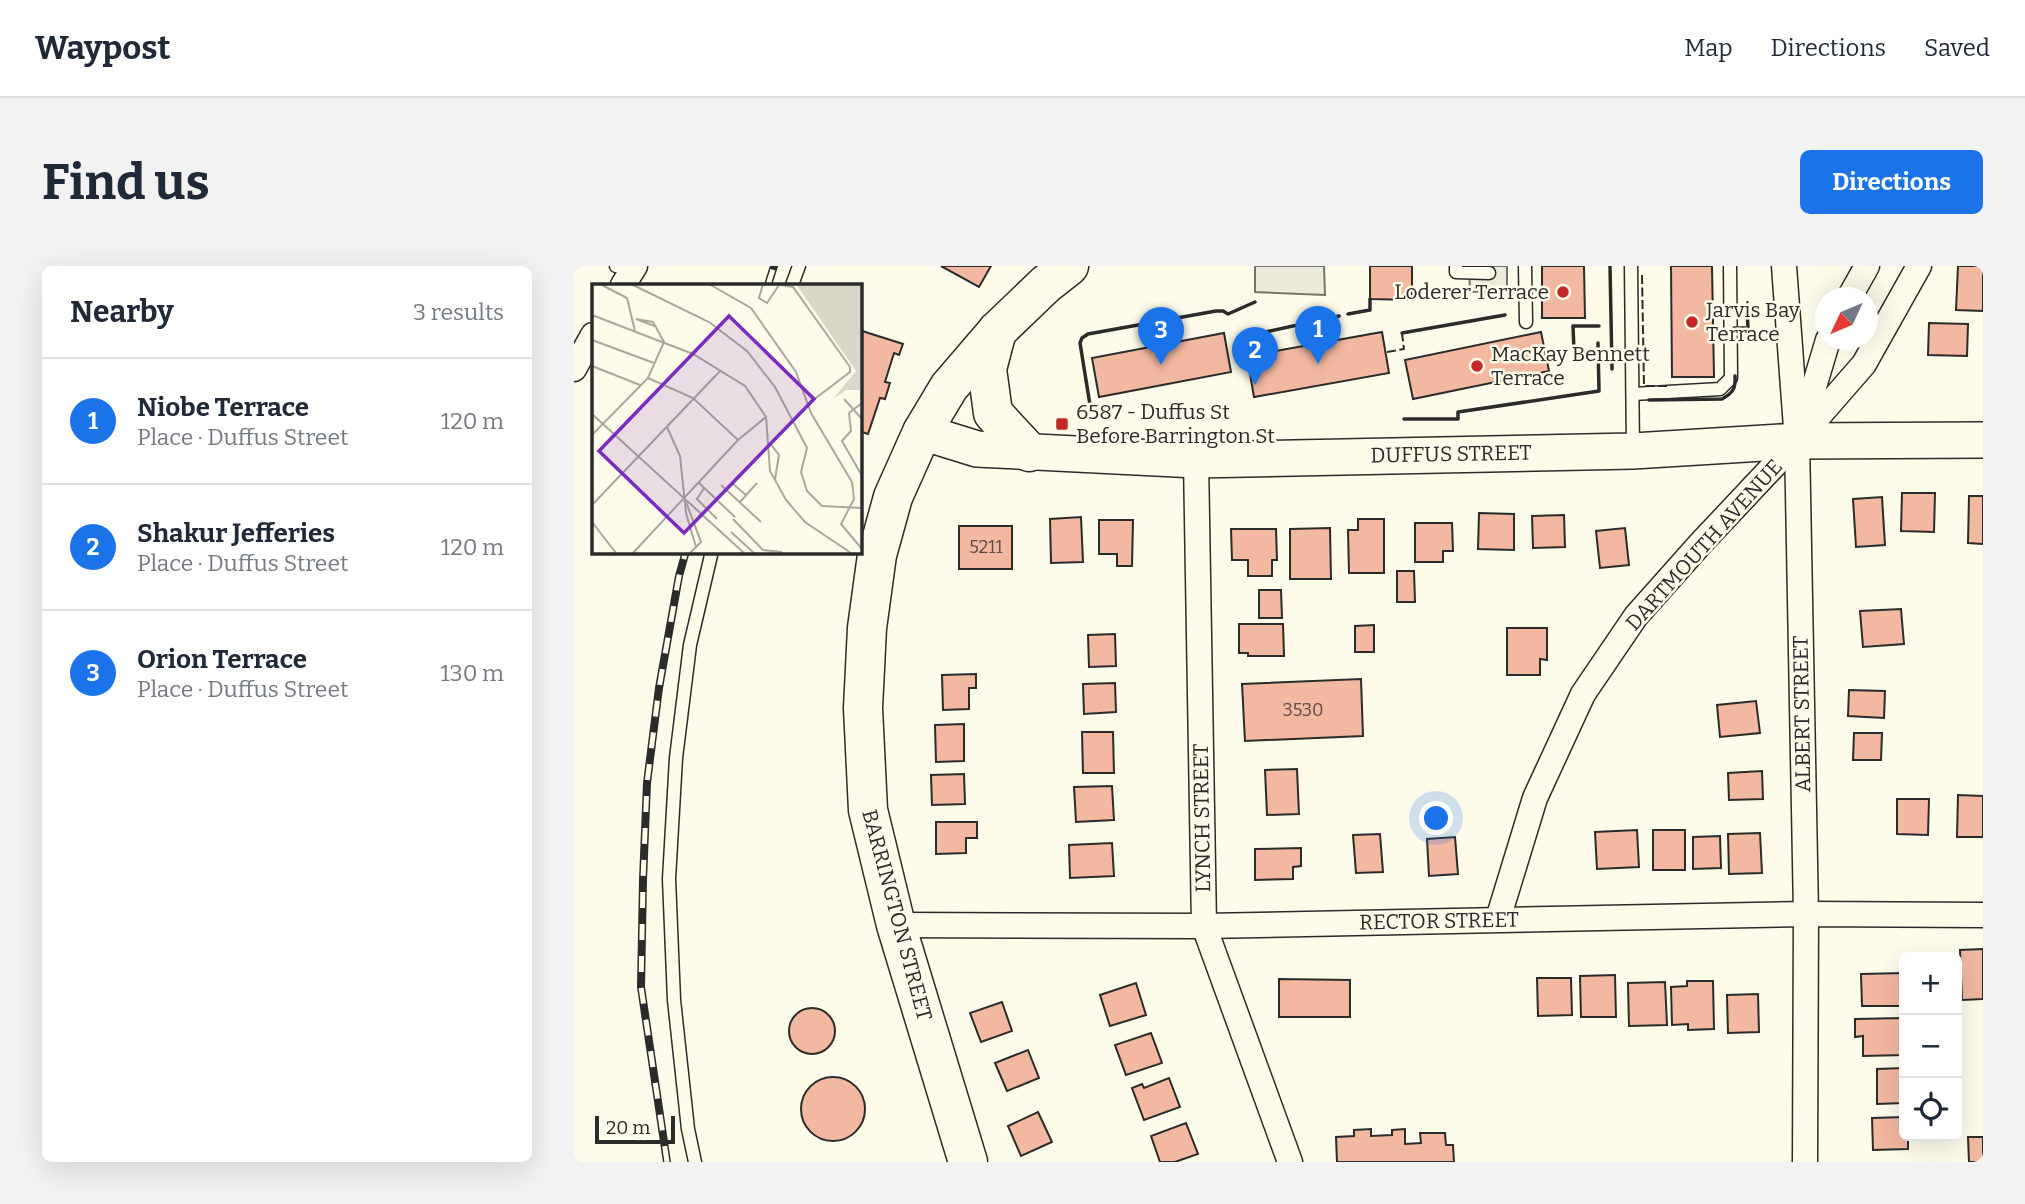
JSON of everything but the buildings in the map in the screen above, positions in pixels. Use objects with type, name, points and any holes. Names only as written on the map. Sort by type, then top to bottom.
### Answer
[{"type":"main road","name":"BARRINGTON STREET","points":[[968,1162],[896,925],[868,810],[863,708],[867,628],[877,555],[893,497],[922,432],[949,387],[997,331],[1054,272]]},
{"type":"main road","points":[[997,331],[987,369],[993,413],[1029,452]]},
{"type":"street","name":"ALBERT STREET","points":[[1783,266],[1797,441],[1806,914],[1805,1162]]},
{"type":"street","points":[[1855,287],[1867,266]]},
{"type":"street","name":"DARTMOUTH AVENUE","points":[[1498,919],[1535,798],[1583,694],[1636,616],[1864,364],[1919,266]]},
{"type":"street","points":[[576,361],[592,337]]},
{"type":"street","name":"DARTMOUTH AVENUE","points":[[1797,441],[1825,350]]},
{"type":"street","name":"DUFFUS STREET","points":[[922,432],[977,449],[1196,460],[1633,450],[1797,441],[1983,440]]},
{"type":"street","name":"LYNCH STREET","points":[[1196,460],[1204,926],[1290,1162]]},
{"type":"street","name":"RECTOR STREET","points":[[896,925],[1204,926],[1806,914],[1983,915]]},
{"type":"lane","points":[[792,284],[799,266]]},
{"type":"lane","points":[[1456,266],[1456,272],[1489,273]]},
{"type":"lane","points":[[1525,266],[1526,322]]},
{"type":"lane","points":[[1631,266],[1633,450]]},
{"type":"lane","points":[[1633,394],[1720,389],[1731,378],[1730,266]]},
{"type":"lane","points":[[695,1162],[688,1129],[674,1000],[668,879],[676,758],[690,645],[712,553]]},
{"type":"shaded area","points":[[1255,266],[1324,266],[1325,295],[1255,292]]},
{"type":"shaded area","points":[[1469,266],[1507,266],[1507,291],[1470,292]]},
{"type":"railway","points":[[768,284],[774,266]]},
{"type":"railway","points":[[667,1162],[641,987],[643,880],[647,783],[659,688],[685,553]]},
{"type":"fence","points":[[1642,275],[1644,386],[1669,386]]},
{"type":"fence","points":[[1387,352],[1404,349],[1402,333]]},
{"type":"wall","points":[[1610,266],[1612,369]]},
{"type":"wall","points":[[1348,314],[1370,310],[1370,299]]},
{"type":"wall","points":[[1091,411],[1080,343],[1088,334],[1216,311],[1228,314],[1255,302]]},
{"type":"wall","points":[[1734,308],[1747,309],[1748,328],[1734,330]]},
{"type":"wall","points":[[1402,333],[1505,315]]},
{"type":"wall","points":[[1238,338],[1339,316]]},
{"type":"wall","points":[[1574,351],[1573,326],[1599,326]]},
{"type":"wall","points":[[1404,419],[1458,419],[1458,412],[1599,391],[1598,343]]},
{"type":"wall","points":[[1649,400],[1722,399],[1733,390],[1735,376]]},
{"type":"place","name":"Loderer Terrace","points":[[1563,292]]},
{"type":"place","name":"Jarvis Bay Terrace","points":[[1692,322]]},
{"type":"place","name":"Niobe Terrace","points":[[1318,364]]},
{"type":"place","name":"Orion Terrace","points":[[1161,365]]},
{"type":"place","name":"MacKay Bennett Terrace","points":[[1477,366]]},
{"type":"place","name":"Shakur Jefferies","points":[[1255,385]]},
{"type":"place","name":"6587 - Duffus St Before Barrington St","points":[[1062,424]]}]
